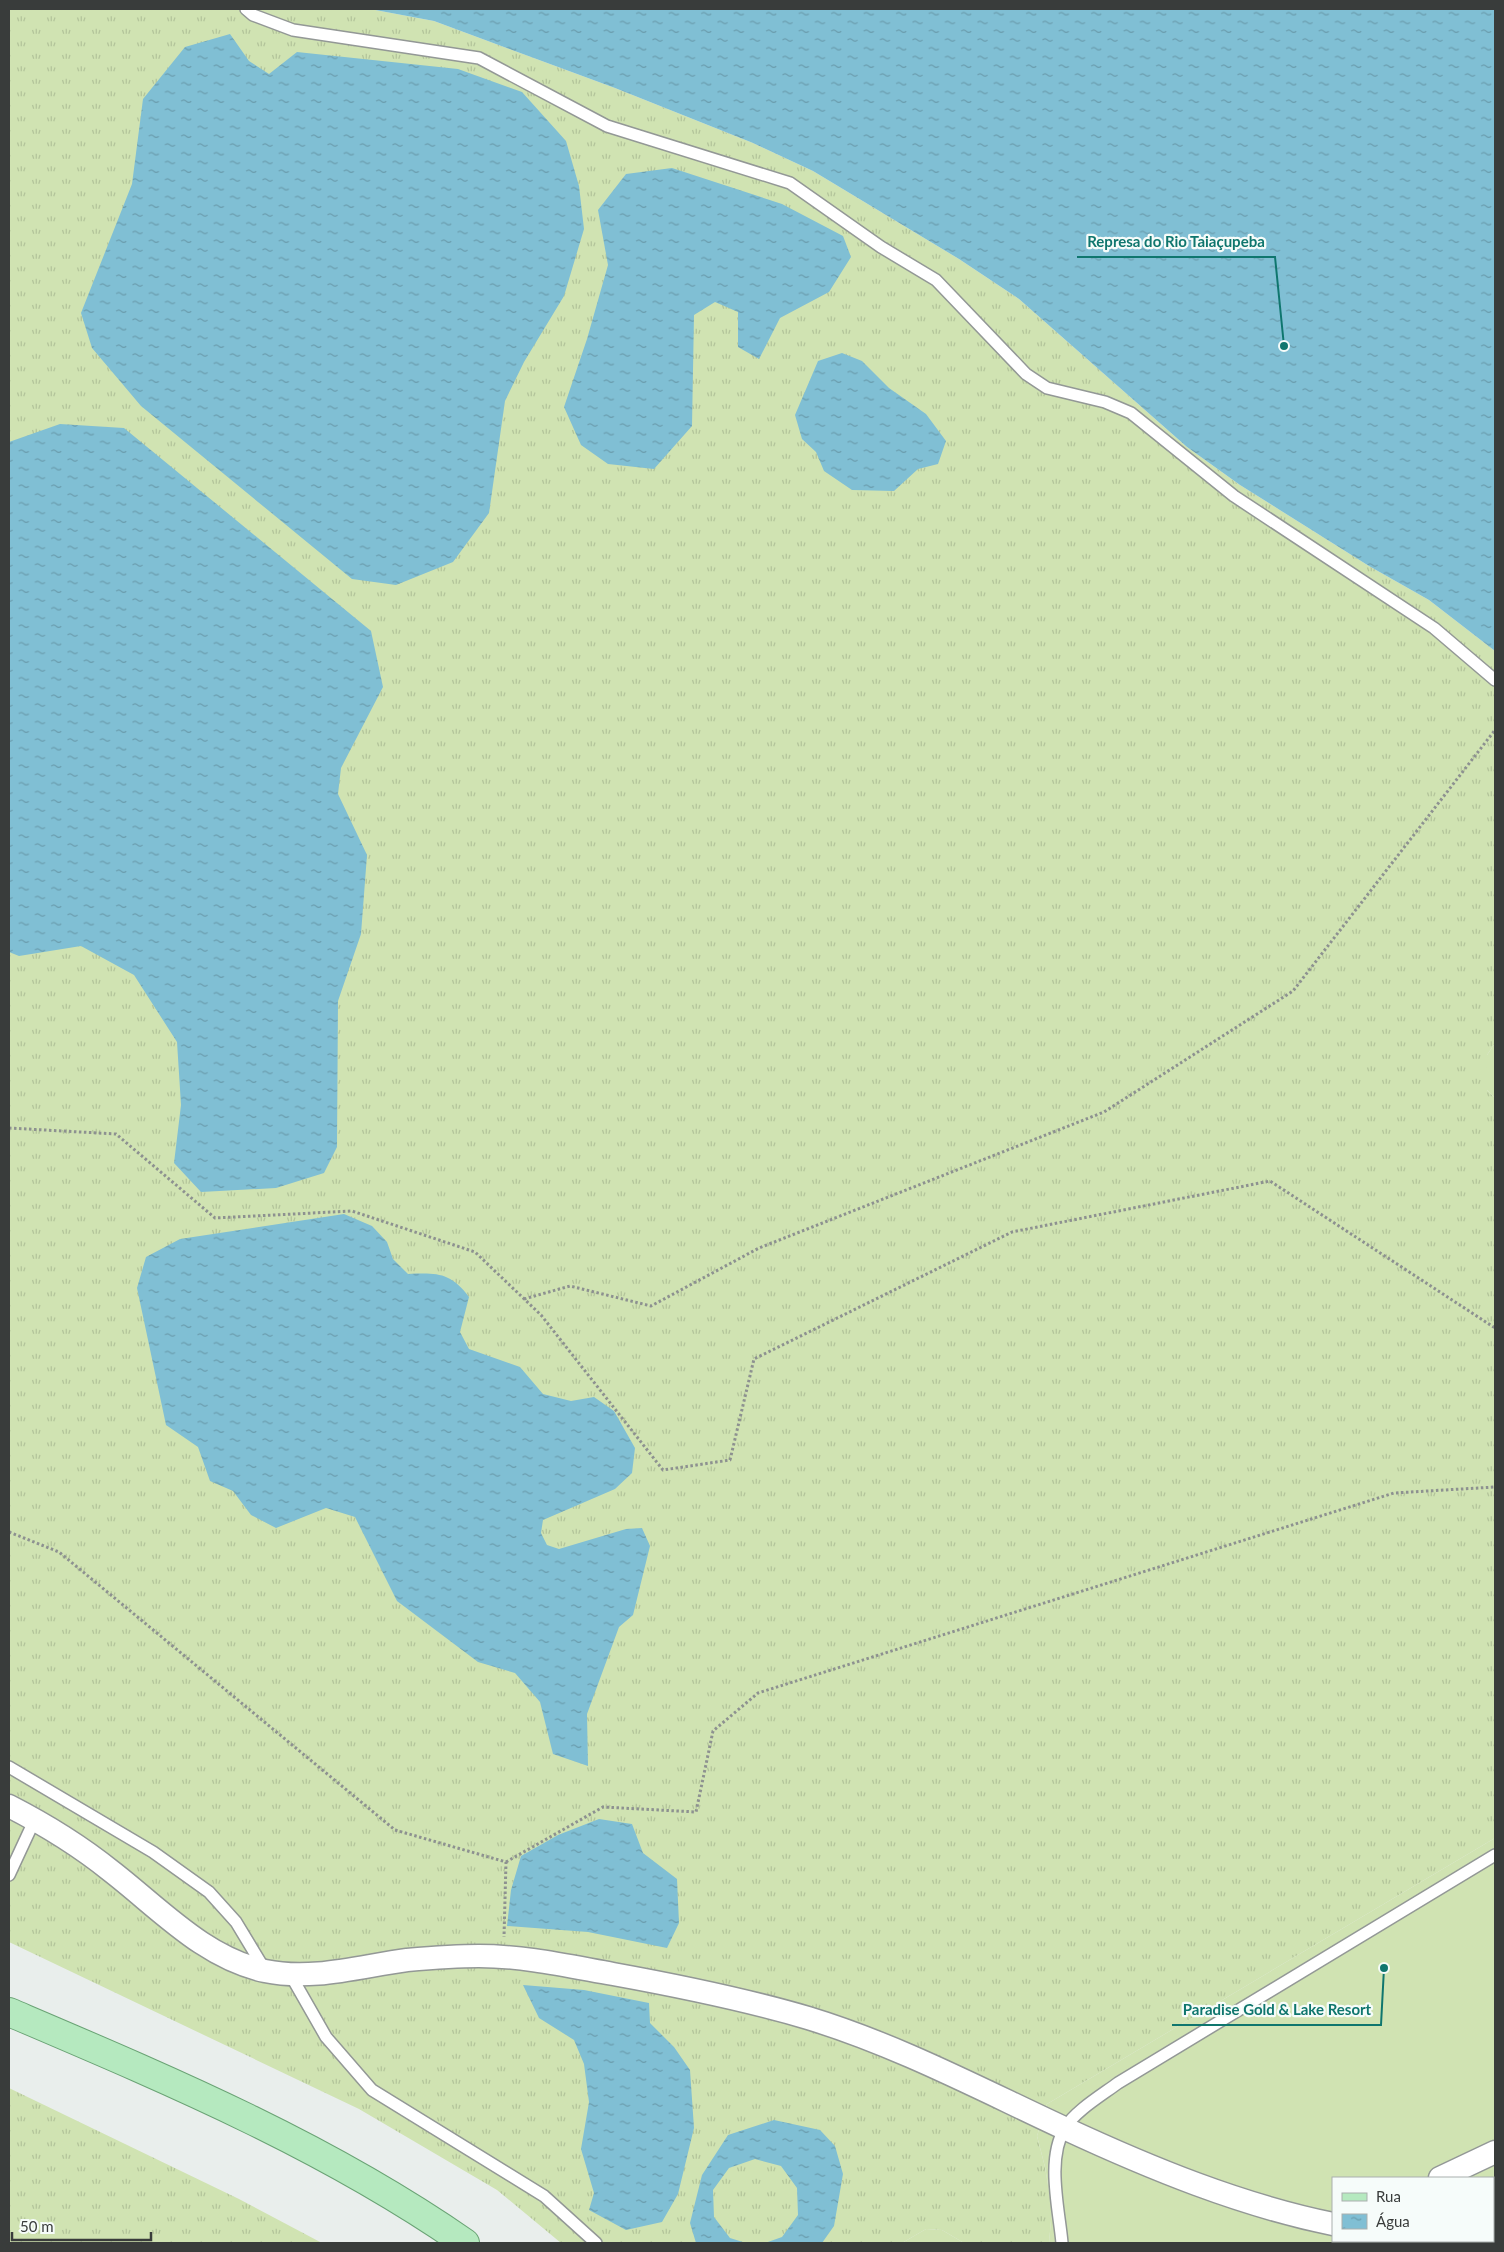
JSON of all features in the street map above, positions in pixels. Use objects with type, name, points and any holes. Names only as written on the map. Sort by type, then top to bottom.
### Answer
[{"type":"main road","points":[[9,2012],[220,2104],[320,2154],[380,2187],[465,2243]]},
{"type":"street","points":[[9,1806],[35,1819],[109,1868],[185,1931],[218,1953],[244,1965],[266,1971],[290,1974],[321,1973],[407,1960],[478,1956],[533,1959],[755,2002],[814,2019],[920,2059],[1136,2161],[1253,2204],[1332,2224]]},
{"type":"street","points":[[1442,2177],[1495,2152]]},
{"type":"lane","points":[[246,9],[253,15],[292,30],[479,58],[607,126],[790,182],[881,247],[936,280],[1026,374],[1046,388],[1105,402],[1131,413],[1234,496],[1434,628],[1495,680]]},
{"type":"lane","points":[[9,1767],[154,1852],[209,1892],[236,1922],[266,1971]]},
{"type":"lane","points":[[9,1875],[35,1819]]},
{"type":"lane","points":[[1062,2243],[1054,2160],[1065,2128],[1083,2110],[1118,2083],[1495,1855]]},
{"type":"lane","points":[[290,1974],[326,2037],[372,2090],[544,2196],[596,2243]]},
{"type":"path","points":[[524,1299],[570,1286],[651,1306],[759,1248],[1104,1112],[1293,991],[1495,730]]},
{"type":"path","points":[[9,1128],[116,1134],[214,1218],[352,1211],[475,1252],[541,1315],[664,1470],[730,1460],[754,1359],[1012,1232],[1270,1182],[1495,1328]]},
{"type":"path","points":[[9,1532],[59,1552],[395,1830],[506,1862],[604,1807],[696,1812],[713,1732],[758,1693],[1394,1493],[1495,1487]]},
{"type":"path","points":[[504,1958],[506,1862]]},
{"type":"green space","points":[[9,9],[370,9],[434,21],[615,88],[753,143],[813,171],[959,259],[1019,299],[1187,447],[1240,485],[1369,566],[1429,600],[1495,651],[1495,1043],[1487,1055],[1487,1090],[1495,1098],[1495,1838],[1047,2104],[1037,2136],[1045,2167],[1052,2209],[1049,2243],[964,2243],[942,2230],[926,2229],[902,2243],[561,2243],[497,2190],[359,2109],[9,1942]]},
{"type":"green space","points":[[1495,1043],[1495,1098],[1487,1090],[1487,1055]]},
{"type":"green space","points":[[1495,1838],[1495,2243],[1049,2243],[1052,2209],[1045,2167],[1037,2136],[1047,2104]]},
{"type":"green space","points":[[9,2088],[239,2199],[322,2243],[9,2243]]},
{"type":"green space","points":[[926,2229],[942,2230],[964,2243],[902,2243]]},
{"type":"water","points":[[370,9],[1495,9],[1495,651],[1429,600],[1369,566],[1240,485],[1187,447],[1019,299],[959,259],[813,171],[753,143],[615,88],[434,21]]},
{"type":"water","points":[[230,34],[249,61],[269,74],[297,52],[458,69],[522,92],[566,141],[579,186],[584,229],[564,296],[524,362],[505,401],[489,513],[453,562],[396,585],[352,579],[141,406],[92,348],[81,313],[132,184],[143,99],[185,47]]},
{"type":"water","points":[[672,168],[782,204],[843,236],[851,257],[829,292],[780,318],[759,359],[738,347],[738,312],[715,302],[694,315],[692,426],[654,469],[608,464],[581,445],[564,407],[587,339],[608,265],[598,210],[626,174]]},
{"type":"water","points":[[842,353],[862,361],[889,388],[926,414],[946,441],[938,464],[918,469],[894,491],[852,490],[824,471],[816,452],[802,439],[795,415],[818,361]]},
{"type":"water","points":[[60,424],[124,428],[371,631],[383,687],[341,768],[338,794],[367,855],[361,934],[338,1001],[337,1147],[324,1173],[276,1188],[201,1192],[174,1163],[181,1105],[177,1042],[134,975],[81,946],[19,956],[9,952],[9,442]]},
{"type":"water","points":[[344,1214],[372,1226],[387,1242],[393,1259],[408,1274],[435,1274],[449,1278],[462,1289],[469,1297],[460,1332],[469,1349],[520,1367],[543,1394],[571,1401],[594,1397],[614,1411],[635,1448],[632,1473],[615,1489],[543,1520],[541,1533],[547,1545],[559,1549],[626,1529],[642,1528],[650,1546],[633,1615],[619,1627],[587,1714],[588,1766],[553,1754],[540,1702],[515,1673],[478,1662],[397,1601],[355,1517],[326,1508],[276,1528],[251,1515],[233,1491],[210,1481],[198,1447],[166,1425],[137,1288],[146,1257],[180,1239]]},
{"type":"water","points":[[599,1819],[632,1824],[643,1853],[677,1879],[679,1923],[667,1948],[588,1932],[507,1926],[511,1890],[521,1856],[558,1835]]},
{"type":"water","points":[[523,1985],[584,1990],[649,2003],[650,2023],[674,2047],[690,2070],[694,2128],[678,2194],[662,2222],[626,2230],[589,2210],[594,2193],[581,2149],[589,2102],[584,2064],[574,2040],[539,2018]]},
{"type":"water","points":[[774,2120],[820,2130],[835,2146],[843,2174],[834,2226],[822,2243],[765,2243],[782,2237],[798,2215],[797,2188],[781,2166],[755,2159],[729,2168],[713,2190],[714,2217],[730,2238],[746,2243],[696,2243],[690,2223],[702,2175],[728,2135]]},
{"type":"place","name":"Represa do Rio Taiaçupeba","points":[[1284,346]]},
{"type":"place","name":"Paradise Gold & Lake Resort","points":[[1384,1968]]}]
